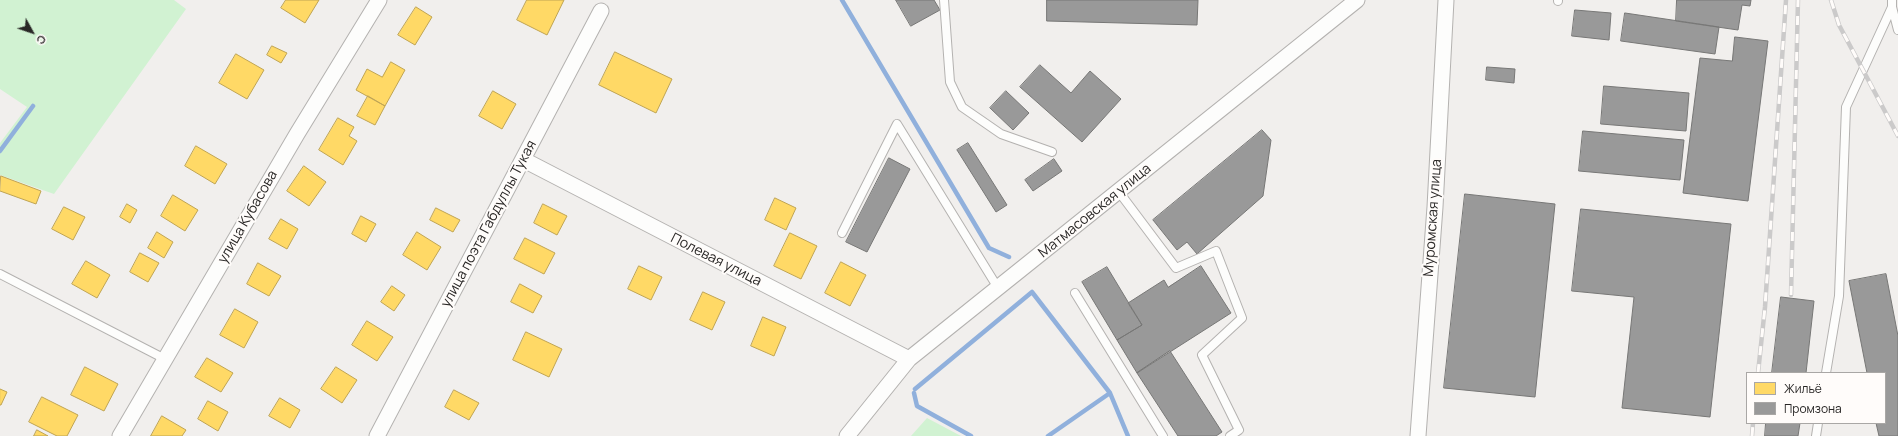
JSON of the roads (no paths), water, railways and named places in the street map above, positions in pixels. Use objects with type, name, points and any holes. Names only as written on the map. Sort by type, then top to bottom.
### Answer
[{"type":"street","name":"улица Кубасова","points":[[120,436],[297,134],[379,0]]},
{"type":"street","name":"Матмасовская улица","points":[[847,436],[909,360],[1120,192],[1357,0]]},
{"type":"street","name":"Муромская улица","points":[[1418,436],[1434,207],[1446,0]]},
{"type":"street","name":"улица поэта Габдуллы Тукая","points":[[377,436],[524,160],[601,11]]},
{"type":"street","name":"Полевая улица","points":[[524,160],[909,360]]},
{"type":"lane","points":[[944,0],[950,82],[962,107],[1001,134],[1052,152]]},
{"type":"lane","points":[[1892,3],[1898,30]]},
{"type":"lane","points":[[1826,372],[1839,296],[1846,107],[1892,3]]},
{"type":"lane","points":[[842,233],[897,124],[998,288]]},
{"type":"lane","points":[[1120,192],[1176,268],[1216,251],[1242,318],[1202,355],[1239,430],[1230,436]]},
{"type":"lane","points":[[0,274],[164,360]]},
{"type":"lane","points":[[1075,293],[1163,436]]},
{"type":"lane","points":[[1816,436],[1818,424]]},
{"type":"waterway","points":[[842,0],[989,248],[1009,257]]},
{"type":"waterway","points":[[0,151],[33,106]]},
{"type":"waterway","points":[[915,389],[1032,292],[1110,393],[1128,436]]},
{"type":"waterway","points":[[914,393],[917,406],[971,436]]},
{"type":"waterway","points":[[1048,436],[1110,393]]},
{"type":"railway","points":[[1758,372],[1765,307],[1786,0]]},
{"type":"railway","points":[[1791,295],[1798,0]]},
{"type":"railway","points":[[1831,0],[1839,25],[1898,136]]},
{"type":"railway","points":[[1752,436],[1753,424]]}]
